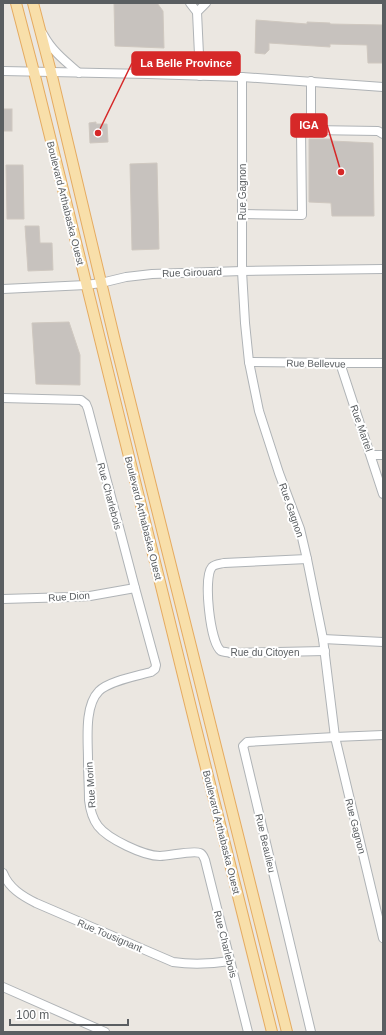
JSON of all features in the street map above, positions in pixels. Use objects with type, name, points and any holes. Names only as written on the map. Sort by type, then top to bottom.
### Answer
[{"type":"main road","name":"Boulevard Arthabaska Ouest","points":[[16,3],[272,1032]]},
{"type":"main road","name":"Boulevard Arthabaska Ouest","points":[[33,3],[287,1032]]},
{"type":"street","points":[[190,3],[197,12],[200,76]]},
{"type":"street","points":[[197,12],[206,3]]},
{"type":"street","points":[[39,27],[53,49],[79,73]]},
{"type":"street","points":[[3,71],[242,77],[383,87]]},
{"type":"street","name":"Rue Gagnon","points":[[242,77],[242,271],[249,362],[259,410],[279,473],[300,529],[307,559],[325,651],[335,737],[383,938]]},
{"type":"street","points":[[311,81],[311,130]]},
{"type":"street","points":[[242,214],[302,215],[301,130],[378,131],[383,134]]},
{"type":"street","name":"Rue Girouard","points":[[3,289],[86,285],[126,277],[152,274],[383,269]]},
{"type":"street","name":"Rue Bellevue","points":[[249,362],[383,363]]},
{"type":"street","name":"Rue Martel","points":[[340,363],[383,494]]},
{"type":"street","name":"Rue Charlebois","points":[[3,398],[81,400],[86,404],[156,665],[155,669]]},
{"type":"street","points":[[371,455],[383,455]]},
{"type":"street","name":"Rue du Citoyen","points":[[307,559],[224,563],[213,566],[208,579],[209,610],[216,644],[222,651],[230,653],[325,651]]},
{"type":"street","name":"Rue Dion","points":[[3,599],[90,596],[135,588]]},
{"type":"street","points":[[323,639],[383,642]]},
{"type":"street","name":"Rue Morin","points":[[155,669],[151,672],[106,686],[98,691],[90,708],[88,722],[89,800],[93,818],[97,825],[113,839],[140,852],[159,856],[200,853],[203,856]]},
{"type":"street","points":[[335,737],[383,735]]},
{"type":"street","name":"Rue Beaulieu","points":[[311,1032],[243,746],[247,742],[335,737]]},
{"type":"street","name":"Rue Charlebois","points":[[203,856],[248,1032]]},
{"type":"street","name":"Rue Tousignant","points":[[3,874],[13,889],[36,903],[173,962],[201,964],[230,961]]},
{"type":"street","points":[[3,987],[105,1032]]},
{"type":"building","points":[[114,3],[157,3],[163,11],[164,48],[115,46]]},
{"type":"building","points":[[256,20],[307,24],[307,22],[383,25],[383,63],[368,63],[367,45],[330,44],[330,47],[269,43],[269,50],[265,54],[255,53]]},
{"type":"building","points":[[3,109],[12,109],[12,131],[3,131]]},
{"type":"building","points":[[96,122],[96,124],[107,124],[108,142],[90,143],[89,123]]},
{"type":"building","points":[[309,139],[332,139],[332,141],[373,143],[374,216],[332,216],[331,203],[309,202]]},
{"type":"building","points":[[157,163],[159,249],[132,250],[130,164]]},
{"type":"building","points":[[6,165],[23,165],[24,219],[7,219]]},
{"type":"building","points":[[25,226],[39,226],[40,243],[52,243],[53,270],[28,271]]},
{"type":"building","points":[[69,322],[80,355],[80,385],[36,384],[32,323]]},
{"type":"place","name":"La Belle Province","points":[[98,133]]},
{"type":"place","name":"IGA","points":[[341,172]]}]
